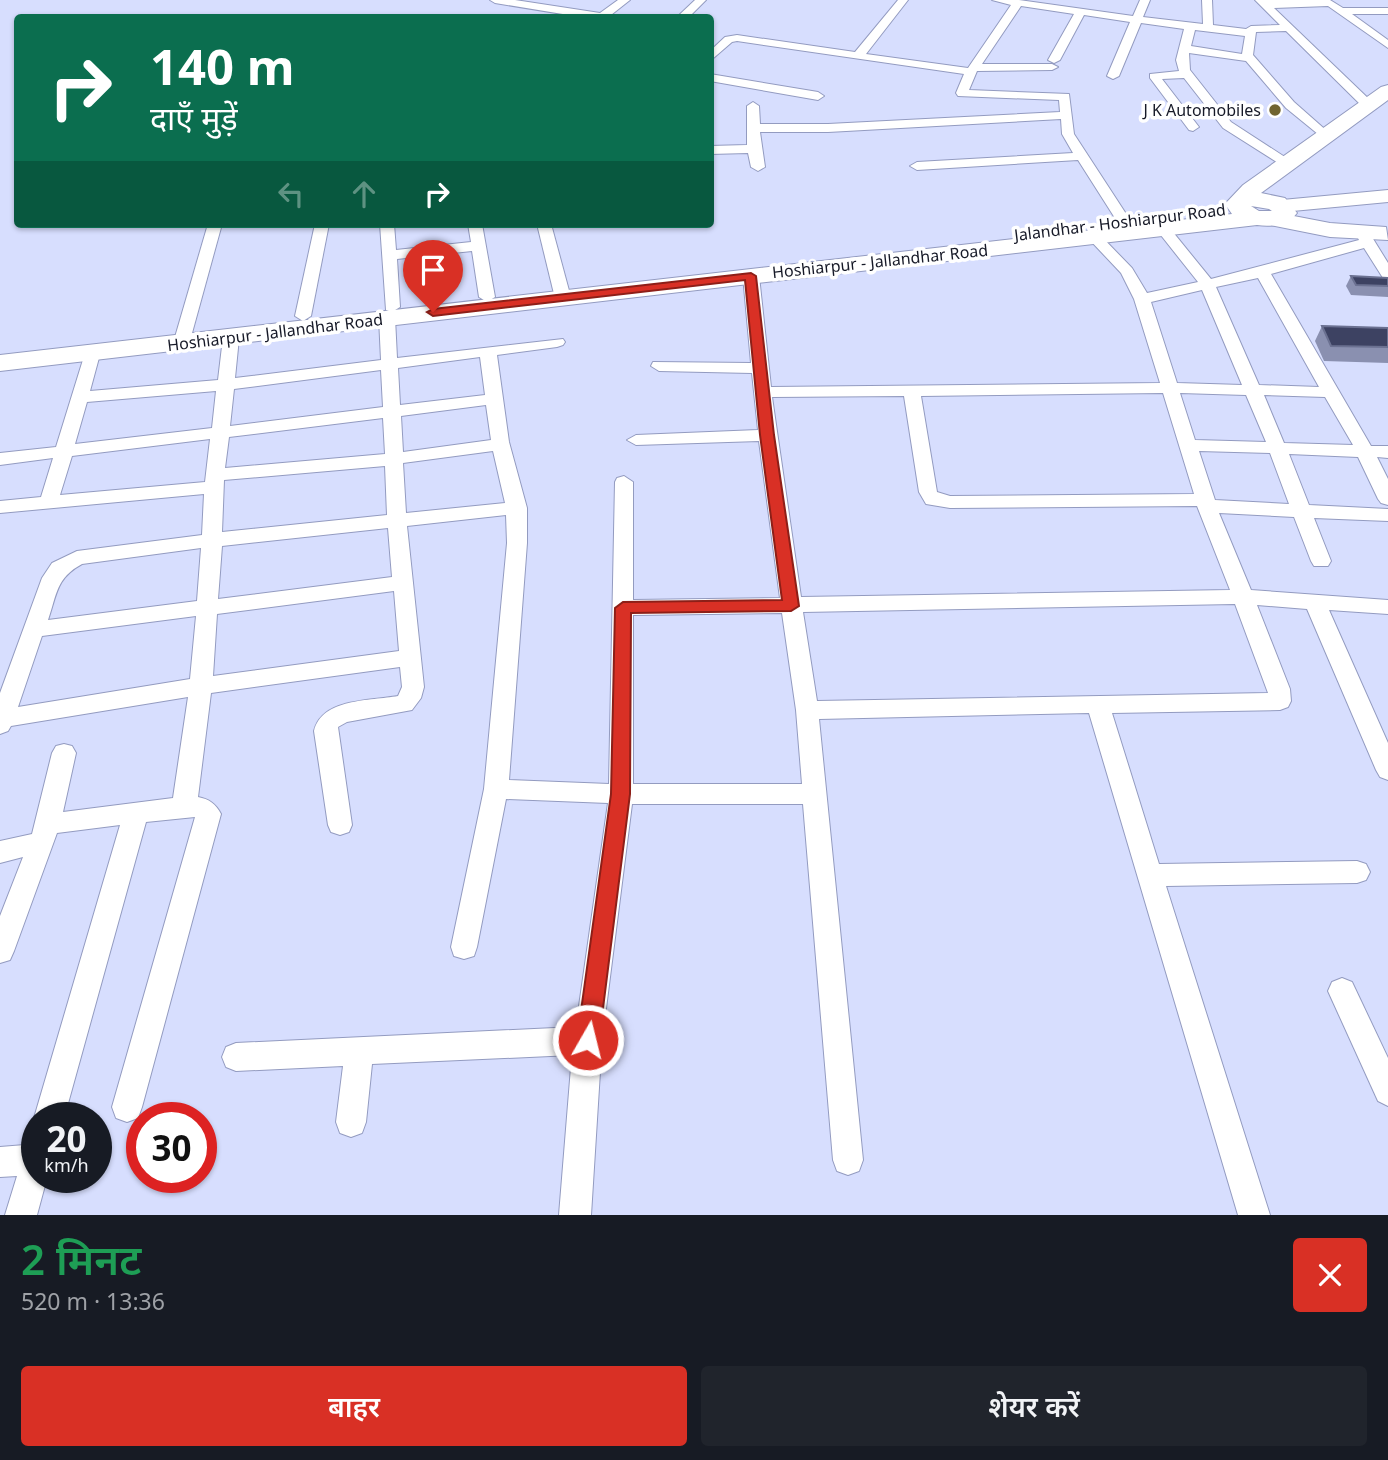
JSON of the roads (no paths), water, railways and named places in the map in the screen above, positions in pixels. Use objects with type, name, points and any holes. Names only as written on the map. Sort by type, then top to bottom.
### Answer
[{"type":"highway","points":[[1253,206],[1293,177],[1368,113],[1388,91]]},
{"type":"highway","points":[[1253,206],[1286,164],[1324,135],[1368,113]]},
{"type":"highway","name":"Jalandhar - Hoshiarpur Road","points":[[0,351],[183,335],[303,316],[389,312],[487,297],[562,293],[802,257],[1125,223],[1253,206]]},
{"type":"highway","name":"Hoshiarpur - Jallandhar Road","points":[[0,363],[92,354],[183,335],[231,338],[389,312],[751,276],[1163,229],[1253,206]]},
{"type":"main road","points":[[1253,206],[1388,196]]},
{"type":"main road","points":[[1253,206],[1388,203]]},
{"type":"main road","points":[[1253,206],[1373,235]]},
{"type":"street","points":[[495,0],[587,14]]},
{"type":"street","points":[[540,7],[550,0]]},
{"type":"street","points":[[610,14],[625,0]]},
{"type":"street","points":[[685,14],[701,0]]},
{"type":"street","points":[[858,56],[903,0]]},
{"type":"street","points":[[1000,0],[1059,5],[1080,12],[1250,33]]},
{"type":"street","points":[[1112,76],[1146,0]]},
{"type":"street","points":[[1207,0],[1207,28]]},
{"type":"street","points":[[1262,2],[1328,1],[1388,45]]},
{"type":"street","points":[[1262,2],[1368,113]]},
{"type":"street","points":[[967,119],[959,109],[962,93],[972,70],[1018,3]]},
{"type":"street","points":[[1341,11],[1388,11]]},
{"type":"street","points":[[714,52],[726,36],[972,70],[1053,64],[1080,12]]},
{"type":"street","points":[[1190,27],[1182,60],[1187,74],[1227,125],[1286,164]]},
{"type":"street","points":[[1249,58],[1250,33],[1254,28],[1289,29]]},
{"type":"street","points":[[1185,48],[1249,58],[1290,105],[1324,135]]},
{"type":"street","points":[[1187,74],[1154,76],[1192,127]]},
{"type":"street","points":[[714,78],[818,96]]},
{"type":"street","points":[[962,93],[1064,92],[1068,134],[1125,223]]},
{"type":"street","points":[[753,106],[754,149],[758,167]]},
{"type":"street","points":[[755,128],[828,128],[1066,115]]},
{"type":"street","points":[[714,150],[754,149]]},
{"type":"street","points":[[917,166],[1081,156]]},
{"type":"street","points":[[183,335],[214,228]]},
{"type":"street","points":[[303,316],[321,228]]},
{"type":"street","points":[[340,825],[326,731],[328,722],[342,714],[404,704],[410,698],[413,687],[397,519],[389,365],[387,228]]},
{"type":"street","points":[[476,228],[487,297]]},
{"type":"street","points":[[545,228],[562,293]]},
{"type":"street","points":[[1163,229],[1208,285],[1278,447],[1321,561]]},
{"type":"street","points":[[1142,299],[1262,272],[1373,235],[1388,275]]},
{"type":"street","points":[[807,710],[1280,701],[1279,689],[1206,503],[1142,299],[1126,271],[1094,237]]},
{"type":"street","points":[[389,255],[478,246]]},
{"type":"street","points":[[1262,272],[1365,451],[1388,499]]},
{"type":"street","points":[[751,276],[767,435],[807,710],[848,1160]]},
{"type":"street","points":[[184,807],[201,686],[224,385],[231,338]]},
{"type":"street","points":[[80,397],[224,385],[557,342]]},
{"type":"street","points":[[464,947],[496,789],[514,559],[519,540],[517,508],[501,444],[488,351]]},
{"type":"street","points":[[49,502],[92,354]]},
{"type":"street","points":[[659,366],[760,368]]},
{"type":"street","points":[[763,393],[1171,388],[1330,392]]},
{"type":"street","points":[[912,392],[928,492],[933,500],[1206,503],[1388,515]]},
{"type":"street","points":[[0,458],[495,399]]},
{"type":"street","points":[[636,440],[767,435]]},
{"type":"street","points":[[0,507],[395,460],[501,444]]},
{"type":"street","points":[[1189,445],[1388,452]]},
{"type":"street","points":[[575,1215],[588,1040],[621,794],[624,482]]},
{"type":"street","points":[[1,722],[52,578],[67,563],[78,558],[212,540],[517,508]]},
{"type":"street","points":[[35,629],[404,583]]},
{"type":"street","points":[[623,608],[1242,597],[1388,607]]},
{"type":"street","points":[[1315,603],[1388,770]]},
{"type":"street","points":[[1,722],[201,686],[409,658]]},
{"type":"street","points":[[1098,705],[1254,1215]]},
{"type":"street","points":[[0,951],[44,833],[64,753]]},
{"type":"street","points":[[496,789],[621,794],[815,794]]},
{"type":"street","points":[[0,852],[44,833],[136,814],[184,807],[205,809],[209,814],[128,1102]]},
{"type":"street","points":[[53,1102],[136,814]]},
{"type":"street","points":[[1150,875],[1357,872]]},
{"type":"street","points":[[1342,991],[1388,1091]]},
{"type":"street","points":[[236,1056],[588,1040]]},
{"type":"street","points":[[351,1122],[359,1052]]},
{"type":"street","points":[[0,1162],[21,1160]]},
{"type":"street","points":[[21,1215],[27,1193]]},
{"type":"place","name":"J K Automobiles","points":[[1275,110]]}]
